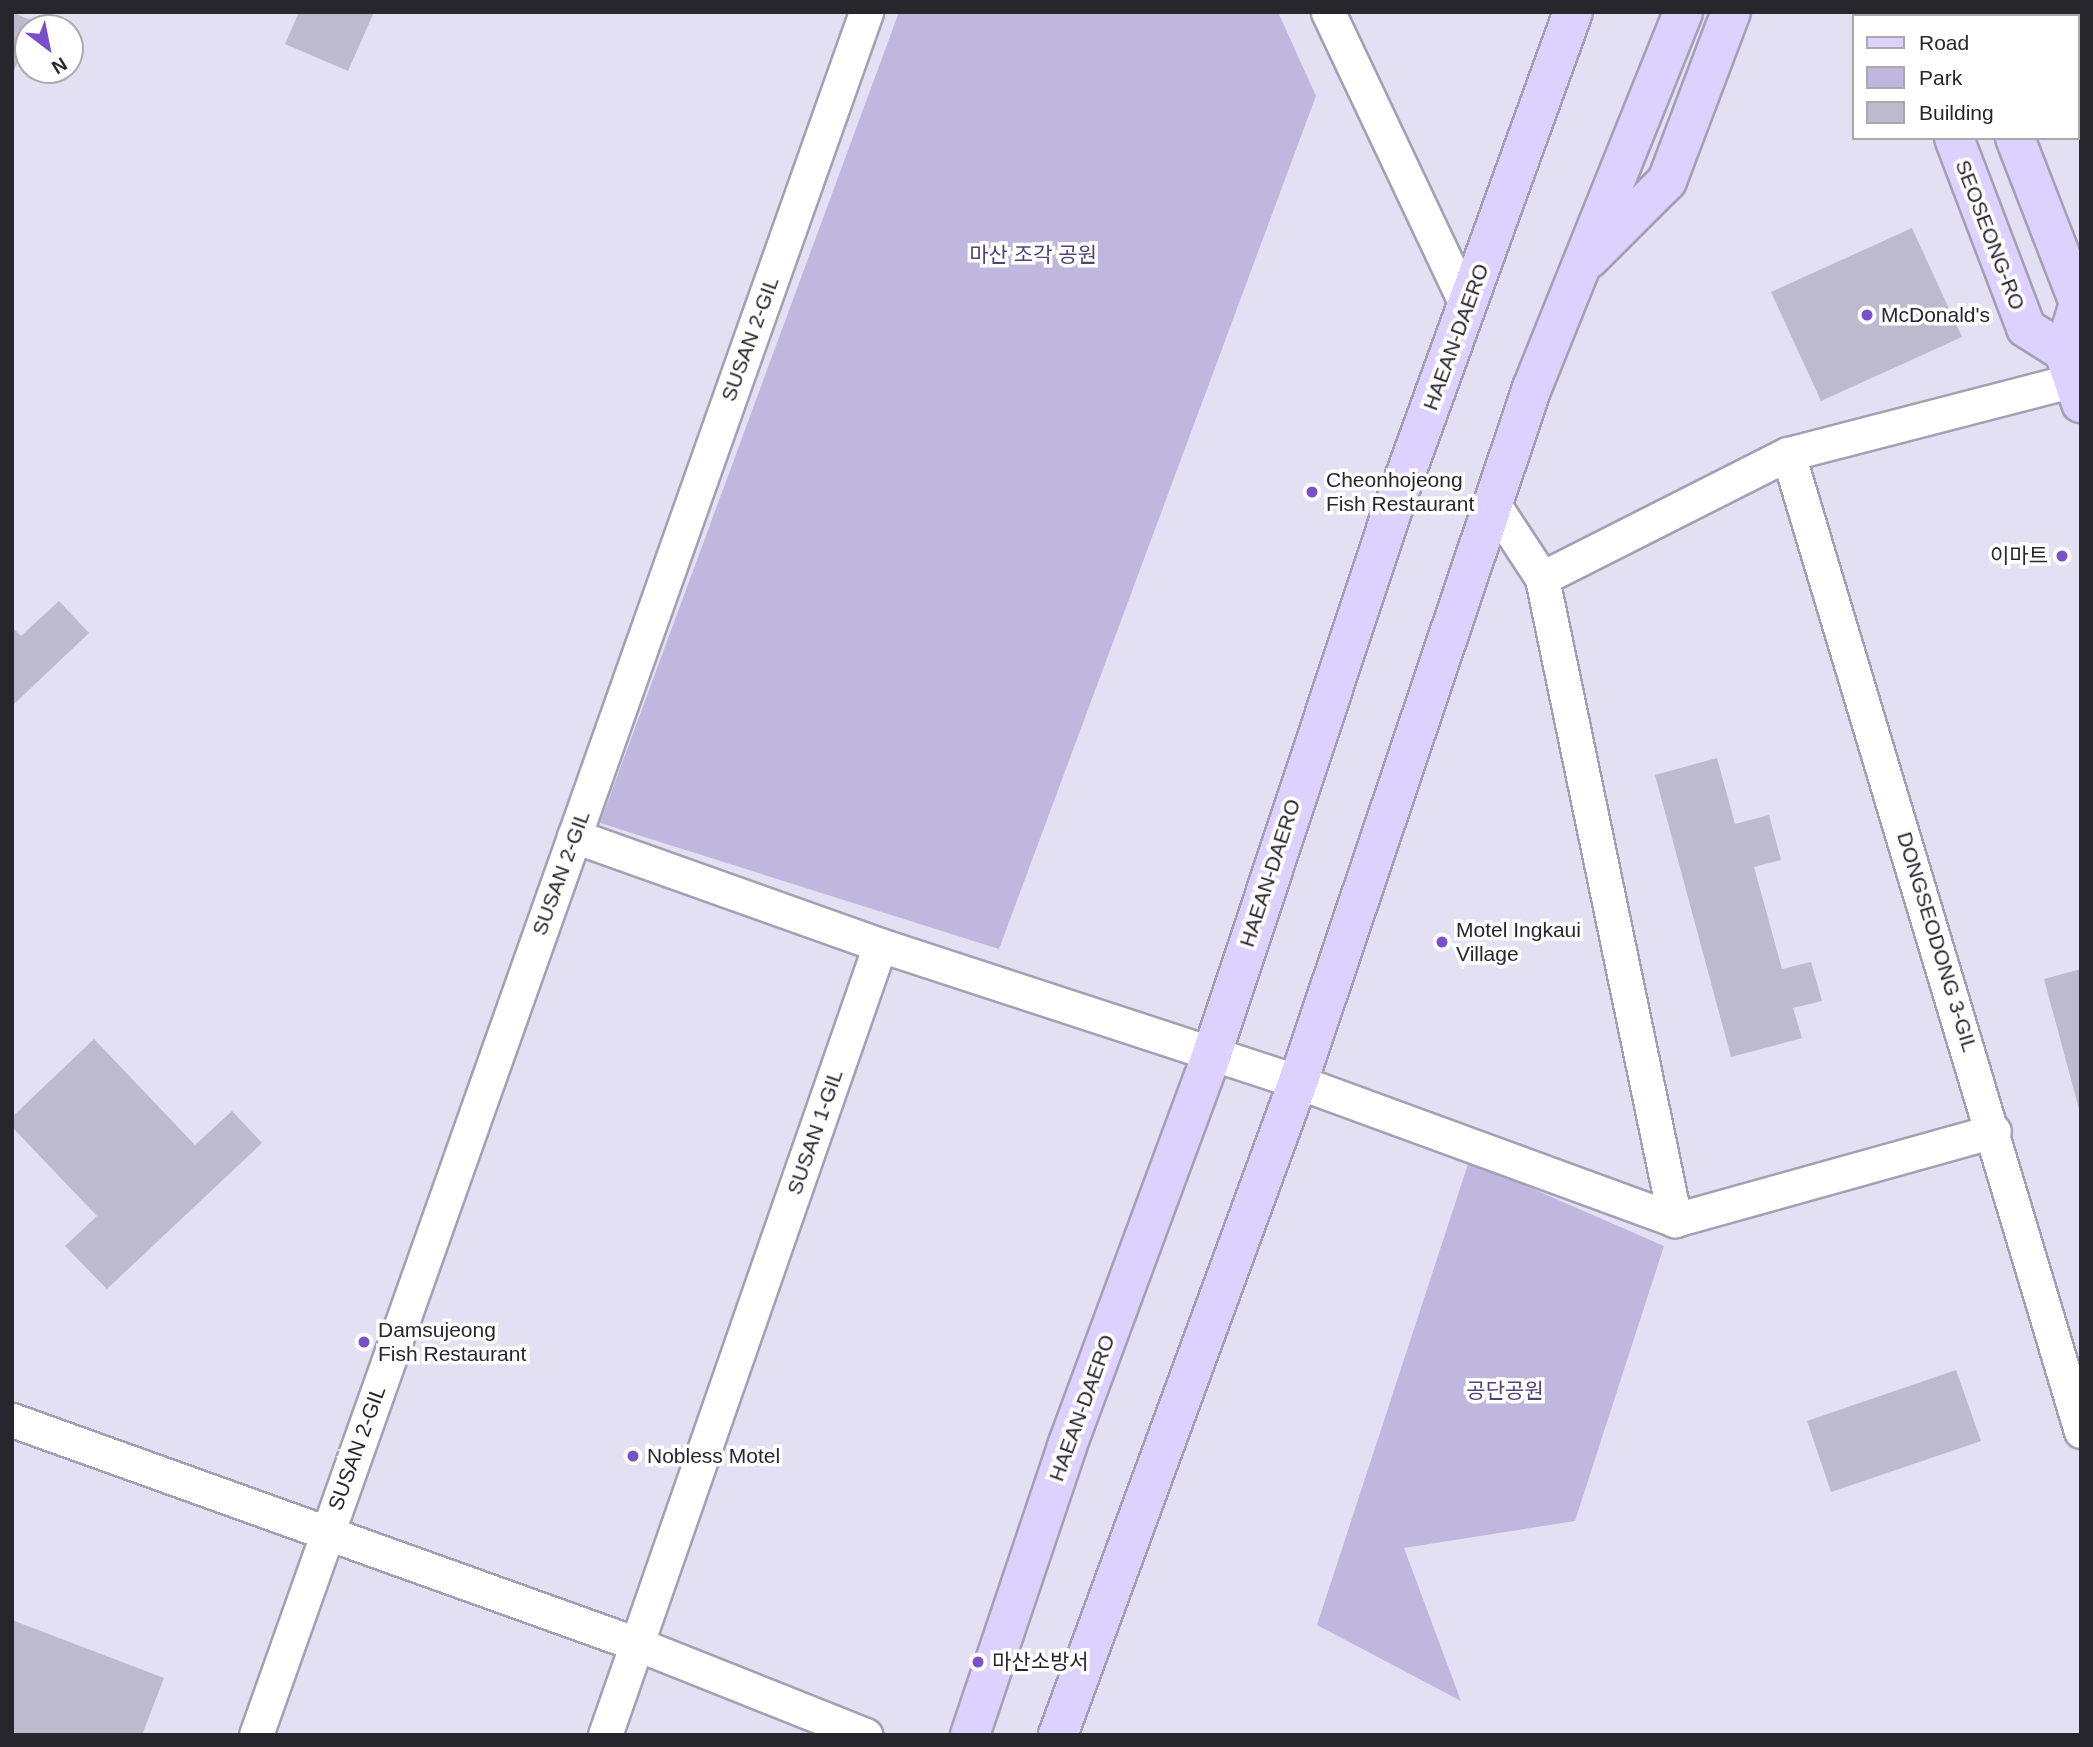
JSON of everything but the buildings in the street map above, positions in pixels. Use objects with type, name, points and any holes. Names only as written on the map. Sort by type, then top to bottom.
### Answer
[{"type":"main road","name":"HAEAN-DAERO","points":[[970,1735],[1212,1054],[1283,828],[1573,12]]},
{"type":"main road","points":[[1557,53],[1592,12]]},
{"type":"main road","points":[[1058,1735],[1298,1082],[1575,273],[1683,12]]},
{"type":"main road","points":[[1575,273],[1667,181],[1731,12]]},
{"type":"main road","name":"SEOSEONG-RO","points":[[1955,140],[2026,328],[2075,378]]},
{"type":"main road","points":[[2016,140],[2079,303],[2075,378]]},
{"type":"street","name":"SUSAN 2-GIL","points":[[256,1735],[866,12]]},
{"type":"street","points":[[1328,12],[1467,306]]},
{"type":"street","points":[[1542,578],[1788,454],[2075,378]]},
{"type":"street","name":"DONGSEODONG 3-GIL","points":[[1788,454],[1994,1131],[2081,1431]]},
{"type":"street","points":[[1496,508],[1542,578],[1675,1220]]},
{"type":"street","points":[[574,836],[880,945],[1298,1082],[1675,1220],[1994,1131]]},
{"type":"street","name":"SUSAN 1-GIL","points":[[605,1735],[880,945]]},
{"type":"street","points":[[12,1420],[637,1644],[866,1735]]},
{"type":"green space","name":"마산 조각 공원","points":[[899,12],[1278,12],[1316,96],[999,949],[600,823]]},
{"type":"green space","name":"공단공원","points":[[1469,1161],[1664,1246],[1575,1521],[1404,1548],[1461,1701],[1317,1625]]},
{"type":"place","name":"McDonald's","points":[[1867,315]]},
{"type":"place","name":"Cheonhojeong Fish Restaurant","points":[[1312,492]]},
{"type":"place","name":"이마트","points":[[2062,556]]},
{"type":"place","name":"Motel Ingkaui Village","points":[[1442,942]]},
{"type":"place","name":"Damsujeong Fish Restaurant","points":[[364,1342]]},
{"type":"place","name":"Nobless Motel","points":[[633,1456]]},
{"type":"place","name":"마산소방서","points":[[978,1662]]}]
